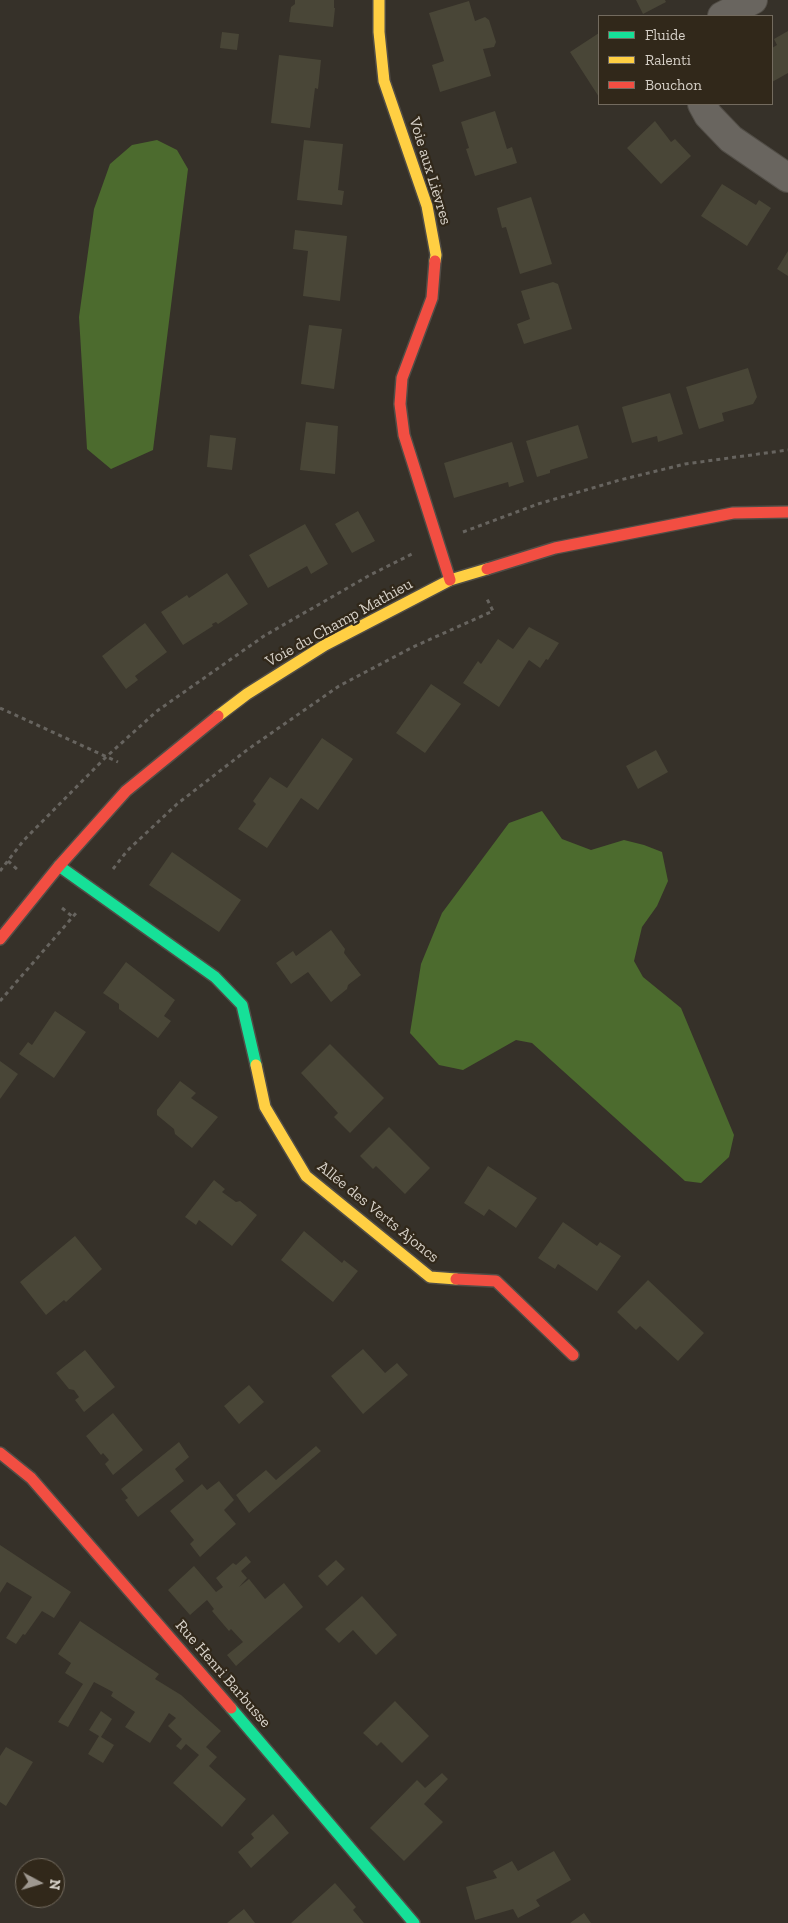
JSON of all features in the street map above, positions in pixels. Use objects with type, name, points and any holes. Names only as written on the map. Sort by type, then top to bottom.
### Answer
[{"type":"street","name":"Voie aux Lièvres","points":[[379,0],[379,32],[384,81],[426,206],[436,255],[432,298],[402,378],[400,404],[404,435],[450,580]]},
{"type":"street","points":[[724,15],[753,0]]},
{"type":"street","points":[[703,105],[708,115],[730,139],[788,178]]},
{"type":"street","name":"Voie du Champ Mathieu","points":[[0,939],[59,866],[126,791],[188,739],[247,694],[325,645],[450,580],[555,548],[733,514],[788,512]]},
{"type":"street","name":"Allée des Verts Ajoncs","points":[[59,866],[216,977],[242,1005],[265,1107],[306,1176],[430,1277],[496,1281],[573,1355]]},
{"type":"street","name":"Rue Henri Barbusse","points":[[0,1453],[31,1478],[223,1698],[414,1923]]},
{"type":"path","points":[[0,1001],[96,891],[127,851],[177,804],[247,750],[339,686],[413,647],[493,611],[473,573]]},
{"type":"path","points":[[0,708],[146,774]]},
{"type":"shaded area","points":[[157,140],[177,150],[188,169],[153,450],[111,469],[87,449],[79,317],[94,209],[110,164],[132,145]]},
{"type":"shaded area","points":[[542,811],[562,839],[591,850],[624,840],[662,852],[668,881],[657,906],[642,927],[634,961],[643,977],[681,1008],[734,1135],[729,1157],[701,1183],[685,1181],[532,1043],[516,1040],[463,1070],[439,1065],[410,1033],[421,964],[442,913],[509,823]]},
{"type":"building","points":[[295,0],[334,0],[333,27],[289,22],[291,7],[295,4]]},
{"type":"building","points":[[636,0],[665,0],[666,2],[643,14]]},
{"type":"building","points":[[469,1],[475,21],[485,17],[489,20],[496,42],[494,47],[483,49],[491,76],[440,92],[432,65],[444,61],[429,13]]},
{"type":"building","points":[[788,31],[788,73],[773,81],[773,47],[777,45],[774,39]]},
{"type":"building","points":[[222,32],[239,34],[237,50],[220,48]]},
{"type":"building","points":[[598,34],[598,95],[570,52]]},
{"type":"building","points":[[279,55],[321,60],[318,89],[315,88],[310,128],[271,123]]},
{"type":"building","points":[[495,111],[507,149],[512,147],[517,163],[475,176],[466,149],[469,148],[461,122]]},
{"type":"building","points":[[655,121],[671,142],[675,139],[691,156],[661,184],[627,148]]},
{"type":"building","points":[[304,140],[343,144],[338,190],[344,191],[342,205],[297,200]]},
{"type":"building","points":[[722,184],[756,205],[759,200],[771,208],[747,246],[701,216]]},
{"type":"building","points":[[531,197],[552,264],[520,274],[506,227],[502,228],[497,208]]},
{"type":"building","points":[[295,230],[347,236],[340,301],[303,296],[308,251],[293,249]]},
{"type":"building","points":[[788,251],[788,276],[777,269]]},
{"type":"building","points":[[553,282],[558,284],[572,329],[524,344],[517,324],[530,319],[521,291]]},
{"type":"building","points":[[309,325],[342,329],[334,389],[301,384]]},
{"type":"building","points":[[748,368],[757,397],[753,404],[722,413],[724,421],[699,429],[686,387]]},
{"type":"building","points":[[670,393],[683,434],[658,442],[657,436],[632,443],[622,407]]},
{"type":"building","points":[[306,422],[338,426],[335,474],[300,470]]},
{"type":"building","points":[[578,425],[588,458],[550,470],[550,473],[537,477],[526,441]]},
{"type":"building","points":[[210,435],[236,438],[232,470],[207,467]]},
{"type":"building","points":[[512,442],[524,482],[509,487],[508,482],[454,498],[444,463]]},
{"type":"building","points":[[358,511],[375,541],[352,553],[335,524]]},
{"type":"building","points":[[305,524],[328,564],[311,574],[307,566],[268,588],[249,555]]},
{"type":"building","points":[[227,573],[248,604],[218,624],[216,622],[212,624],[213,626],[183,645],[161,612],[187,595],[189,598]]},
{"type":"building","points":[[145,623],[167,652],[135,676],[138,680],[126,689],[102,656]]},
{"type":"building","points":[[529,627],[559,643],[548,660],[546,659],[540,668],[529,660],[499,707],[463,683],[478,661],[481,664],[498,639],[513,649]]},
{"type":"building","points":[[431,684],[461,704],[425,753],[396,733]]},
{"type":"building","points":[[322,738],[353,759],[318,810],[301,798],[267,848],[238,829],[256,804],[253,801],[270,777],[287,788]]},
{"type":"building","points":[[656,750],[668,772],[638,789],[626,766]]},
{"type":"building","points":[[172,852],[241,900],[219,932],[149,885]]},
{"type":"building","points":[[331,930],[345,949],[344,953],[361,975],[331,1002],[308,972],[291,984],[276,963],[293,951],[296,956]]},
{"type":"building","points":[[126,962],[175,1000],[164,1016],[171,1021],[158,1038],[119,1009],[119,1004],[103,993]]},
{"type":"building","points":[[55,1011],[86,1032],[54,1078],[19,1054],[28,1042],[32,1045]]},
{"type":"building","points":[[330,1044],[384,1098],[350,1133],[334,1117],[338,1113],[301,1073]]},
{"type":"building","points":[[0,1061],[18,1074],[0,1099]]},
{"type":"building","points":[[180,1081],[196,1093],[191,1098],[218,1117],[192,1148],[157,1115],[157,1110]]},
{"type":"building","points":[[389,1127],[430,1168],[405,1194],[376,1166],[373,1169],[360,1156]]},
{"type":"building","points":[[488,1166],[537,1198],[516,1228],[489,1209],[484,1216],[464,1203]]},
{"type":"building","points":[[214,1180],[225,1189],[222,1192],[236,1202],[240,1201],[257,1215],[232,1246],[199,1220],[196,1225],[185,1217]]},
{"type":"building","points":[[563,1222],[597,1246],[600,1242],[621,1256],[597,1291],[558,1264],[555,1269],[538,1258]]},
{"type":"building","points":[[304,1231],[342,1263],[344,1260],[358,1271],[333,1302],[281,1260]]},
{"type":"building","points":[[75,1236],[102,1269],[66,1302],[64,1300],[46,1315],[20,1282]]},
{"type":"building","points":[[648,1280],[704,1333],[678,1361],[640,1326],[636,1330],[617,1312]]},
{"type":"building","points":[[363,1349],[385,1373],[397,1363],[408,1375],[363,1414],[331,1376]]},
{"type":"building","points":[[85,1350],[115,1387],[84,1412],[75,1400],[79,1397],[74,1390],[69,1389],[56,1373]]},
{"type":"building","points":[[249,1385],[264,1402],[239,1424],[224,1406]]},
{"type":"building","points":[[113,1413],[143,1450],[113,1475],[105,1464],[109,1460],[103,1453],[101,1455],[86,1436]]},
{"type":"building","points":[[179,1442],[189,1457],[175,1469],[184,1481],[138,1517],[125,1500],[128,1498],[121,1489]]},
{"type":"building","points":[[316,1446],[321,1451],[249,1513],[236,1495],[266,1470],[276,1480]]},
{"type":"building","points":[[219,1481],[234,1500],[224,1510],[236,1524],[200,1557],[190,1544],[194,1540],[170,1511],[202,1484],[207,1490]]},
{"type":"building","points":[[0,1545],[71,1592],[54,1618],[42,1611],[16,1644],[6,1638],[32,1597],[7,1582],[0,1593]]},
{"type":"building","points":[[246,1556],[251,1562],[241,1571],[247,1578],[239,1587],[249,1579],[265,1599],[284,1583],[303,1607],[236,1666],[227,1655],[243,1642],[231,1629],[229,1631],[212,1611],[214,1609],[207,1600],[190,1615],[168,1590],[194,1566],[216,1592],[223,1587],[216,1578],[233,1563],[236,1565]]},
{"type":"building","points":[[336,1560],[345,1569],[327,1586],[318,1576]]},
{"type":"building","points":[[362,1596],[397,1635],[376,1655],[353,1630],[339,1643],[325,1629]]},
{"type":"building","points":[[80,1621],[159,1674],[155,1679],[181,1695],[221,1731],[206,1747],[217,1757],[209,1766],[246,1799],[222,1827],[173,1783],[199,1755],[186,1744],[181,1750],[176,1746],[182,1739],[168,1726],[176,1718],[169,1713],[150,1743],[125,1727],[135,1712],[111,1696],[113,1692],[94,1682],[68,1727],[58,1722],[83,1684],[65,1673],[71,1663],[58,1654]]},
{"type":"building","points":[[395,1701],[429,1736],[402,1763],[381,1742],[377,1746],[363,1733]]},
{"type":"building","points":[[101,1711],[112,1719],[101,1737],[114,1745],[103,1763],[88,1754],[99,1736],[89,1730]]},
{"type":"building","points":[[6,1747],[33,1762],[6,1806],[0,1802],[0,1756]]},
{"type":"building","points":[[442,1773],[448,1779],[424,1804],[443,1822],[404,1861],[370,1828],[417,1780],[425,1788]]},
{"type":"building","points":[[273,1814],[289,1833],[251,1868],[238,1852],[254,1838],[251,1834]]},
{"type":"building","points":[[554,1851],[571,1880],[536,1900],[540,1906],[518,1918],[513,1909],[475,1920],[466,1887],[497,1878],[493,1871],[512,1861],[518,1871]]},
{"type":"building","points":[[335,1883],[356,1907],[353,1910],[364,1923],[291,1923]]},
{"type":"building","points":[[244,1909],[255,1923],[227,1923]]},
{"type":"building","points":[[584,1913],[591,1923],[570,1923]]},
{"type":"traffic: fast","points":[[59,866],[215,977],[242,1005],[256,1065]]},
{"type":"traffic: fast","points":[[231,1708],[414,1923]]},
{"type":"traffic: slow","points":[[379,0],[379,32],[384,81],[427,206],[436,255],[435,261]]},
{"type":"traffic: slow","points":[[218,716],[247,694],[325,645],[450,580],[487,569]]},
{"type":"traffic: slow","points":[[256,1065],[265,1107],[306,1176],[430,1277],[456,1279]]},
{"type":"traffic: jam","points":[[435,261],[432,298],[402,378],[400,404],[404,435],[450,580]]},
{"type":"traffic: jam","points":[[487,569],[555,548],[733,513],[788,512]]},
{"type":"traffic: jam","points":[[0,939],[59,866],[126,791],[218,716]]},
{"type":"traffic: jam","points":[[456,1279],[496,1281],[573,1355]]},
{"type":"traffic: jam","points":[[0,1453],[31,1478],[231,1708]]}]
